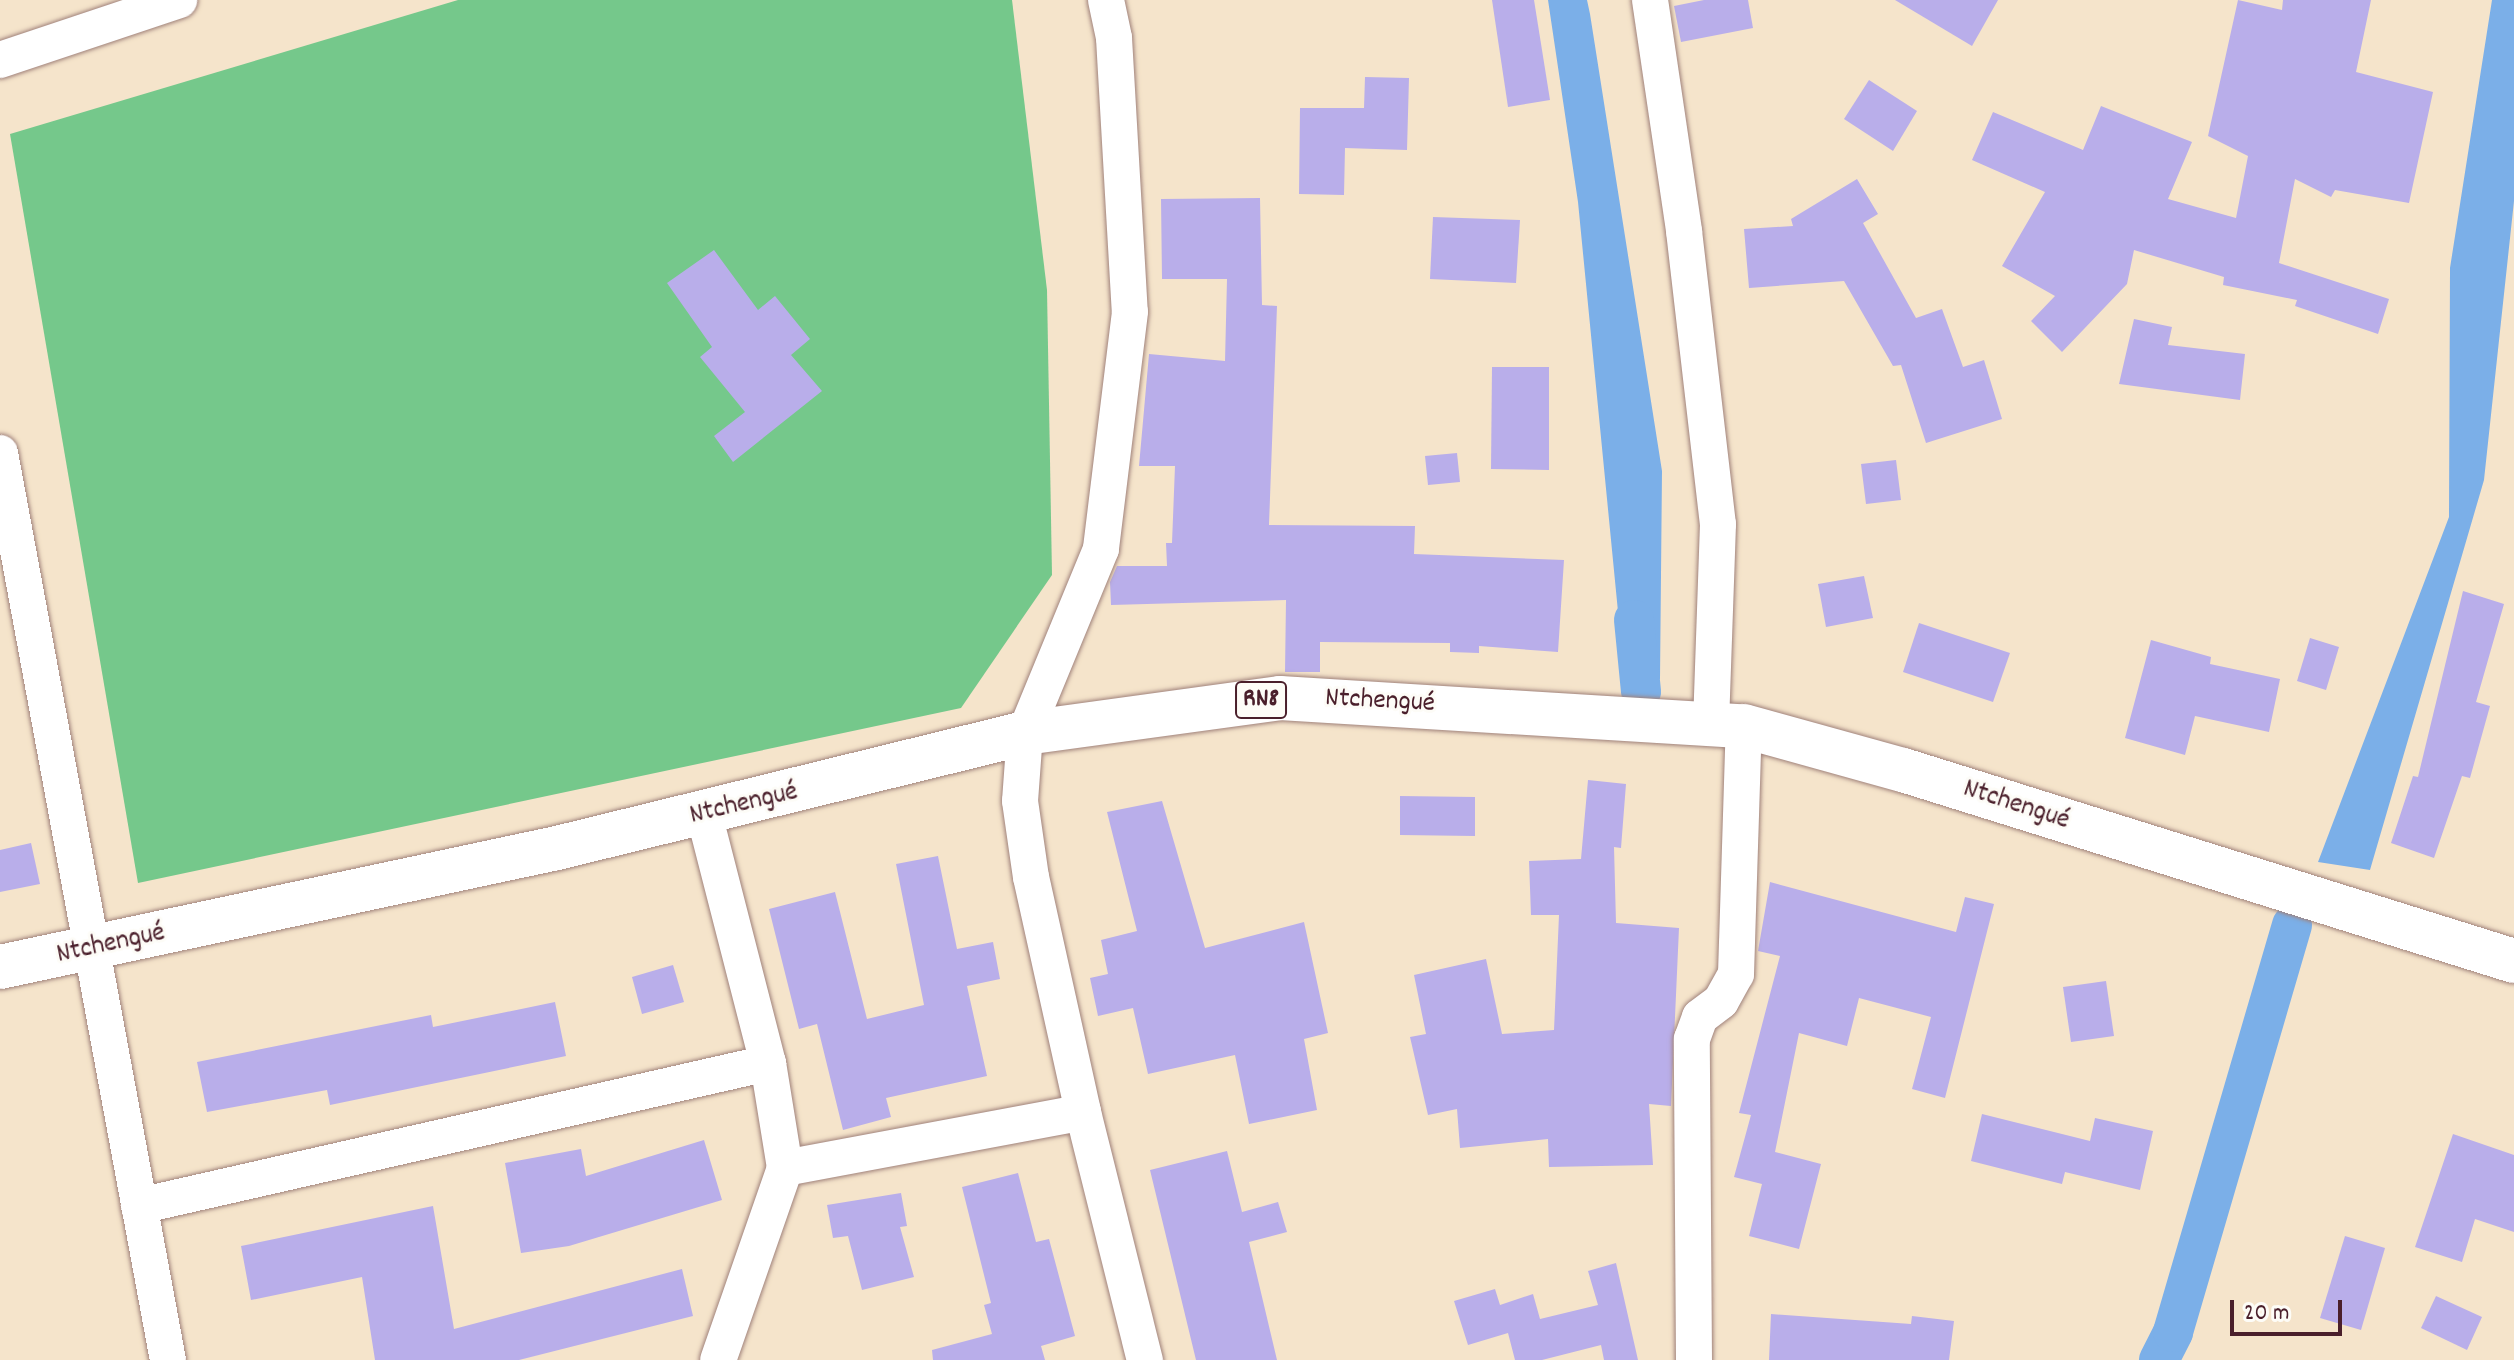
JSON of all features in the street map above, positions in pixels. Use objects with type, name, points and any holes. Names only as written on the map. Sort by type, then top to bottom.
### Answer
[{"type":"main road","name":"Ntchengué","points":[[0,967],[704,814],[1025,733],[1280,698],[1728,724],[1903,770],[2514,961]]},
{"type":"street","points":[[0,60],[179,0]]},
{"type":"street","points":[[1106,0],[1114,38],[1130,312],[1101,549],[1025,733],[1020,801],[1031,877],[1083,1112],[1145,1360]]},
{"type":"street","points":[[1650,0],[1684,231],[1718,524],[1728,724],[1736,974],[1721,1001],[1700,1017],[1692,1039],[1694,1360]]},
{"type":"street","points":[[0,453],[168,1360]]},
{"type":"street","points":[[704,814],[768,1063],[785,1168],[718,1360]]},
{"type":"street","points":[[139,1206],[768,1063]]},
{"type":"street","points":[[785,1168],[1083,1112]]},
{"type":"green space","points":[[458,0],[1012,0],[1047,290],[1052,575],[961,708],[138,883],[10,134]]},
{"type":"water","points":[[1548,0],[1587,0],[1590,14],[1662,471],[1660,679],[1624,673],[1578,202]]},
{"type":"water","points":[[2492,0],[2514,0],[2514,201],[2484,480],[2370,870],[2318,862],[2449,517],[2450,268]]},
{"type":"building","points":[[1492,0],[1534,0],[1550,100],[1508,107]]},
{"type":"building","points":[[1704,0],[1748,0],[1753,28],[1681,42],[1674,6]]},
{"type":"building","points":[[1895,0],[1998,0],[1972,46]]},
{"type":"building","points":[[2238,0],[2282,10],[2283,0],[2371,0],[2356,72],[2433,92],[2409,203],[2335,190],[2331,197],[2295,179],[2279,263],[2389,299],[2378,334],[2295,306],[2297,300],[2223,285],[2224,277],[2134,250],[2127,284],[2062,352],[2031,321],[2055,296],[2002,266],[2045,192],[1972,160],[1993,112],[2083,150],[2101,106],[2192,142],[2168,199],[2236,218],[2248,156],[2208,136]]},
{"type":"building","points":[[1365,77],[1409,78],[1407,150],[1345,148],[1344,195],[1299,194],[1300,108],[1364,108]]},
{"type":"building","points":[[1869,80],[1917,111],[1893,151],[1844,119]]},
{"type":"building","points":[[1857,179],[1878,214],[1863,223],[1916,318],[1942,309],[1963,367],[1984,360],[2002,419],[1926,443],[1901,365],[1893,366],[1844,281],[1749,288],[1744,229],[1793,226],[1791,219]]},
{"type":"building","points":[[1260,198],[1262,305],[1277,306],[1269,525],[1415,526],[1414,554],[1564,560],[1558,652],[1479,646],[1479,653],[1450,652],[1450,643],[1320,642],[1320,672],[1285,672],[1286,600],[1111,605],[1110,582],[1117,566],[1167,566],[1166,543],[1172,543],[1175,466],[1139,466],[1149,354],[1225,361],[1227,279],[1162,279],[1161,199]]},
{"type":"building","points":[[1433,217],[1520,220],[1516,283],[1430,279]]},
{"type":"building","points":[[714,250],[758,310],[775,296],[810,339],[791,355],[822,391],[733,462],[714,436],[745,412],[700,357],[712,347],[667,283]]},
{"type":"building","points":[[2134,319],[2172,327],[2168,345],[2245,354],[2240,400],[2119,384]]},
{"type":"building","points":[[1492,367],[1549,367],[1549,470],[1491,469]]},
{"type":"building","points":[[1457,453],[1460,482],[1428,485],[1425,456]]},
{"type":"building","points":[[1896,460],[1901,500],[1866,504],[1861,464]]},
{"type":"building","points":[[1864,576],[1873,618],[1826,627],[1818,584]]},
{"type":"building","points":[[2463,591],[2504,604],[2476,702],[2490,706],[2470,778],[2462,776],[2434,858],[2391,843],[2413,776],[2418,777]]},
{"type":"building","points":[[1919,623],[2010,653],[1993,702],[1903,672]]},
{"type":"building","points":[[2310,638],[2339,647],[2326,690],[2297,681]]},
{"type":"building","points":[[2151,640],[2211,657],[2210,664],[2280,679],[2269,732],[2195,716],[2185,755],[2125,738]]},
{"type":"building","points":[[1588,780],[1626,784],[1621,848],[1614,847],[1616,923],[1679,928],[1671,1106],[1649,1104],[1653,1165],[1549,1167],[1548,1139],[1460,1148],[1457,1109],[1428,1115],[1410,1037],[1426,1034],[1414,975],[1486,959],[1502,1034],[1554,1030],[1559,915],[1531,915],[1529,861],[1581,859]]},
{"type":"building","points":[[1400,796],[1475,797],[1475,836],[1400,835]]},
{"type":"building","points":[[1162,801],[1205,948],[1304,922],[1328,1033],[1304,1039],[1317,1110],[1249,1124],[1235,1055],[1148,1074],[1133,1008],[1098,1016],[1090,978],[1108,974],[1101,940],[1137,931],[1107,812]]},
{"type":"building","points":[[31,843],[40,884],[0,892],[0,850]]},
{"type":"building","points":[[938,856],[957,949],[993,942],[1000,979],[967,986],[987,1076],[886,1098],[891,1117],[843,1130],[817,1024],[799,1029],[769,909],[835,892],[867,1019],[924,1005],[896,864]]},
{"type":"building","points":[[1770,882],[1956,932],[1965,897],[1994,904],[1945,1098],[1912,1089],[1931,1017],[1859,998],[1847,1046],[1799,1033],[1775,1152],[1821,1164],[1799,1249],[1749,1236],[1762,1184],[1734,1177],[1751,1115],[1739,1113],[1780,956],[1758,951]]},
{"type":"building","points":[[673,965],[684,1002],[642,1014],[632,977]]},
{"type":"building","points":[[2106,981],[2114,1036],[2071,1042],[2063,987]]},
{"type":"building","points":[[555,1002],[566,1056],[330,1105],[327,1090],[207,1112],[197,1062],[431,1015],[433,1027]]},
{"type":"building","points":[[1982,1114],[2090,1141],[2095,1118],[2153,1131],[2140,1190],[2065,1172],[2062,1184],[1971,1161]]},
{"type":"building","points":[[2453,1134],[2514,1155],[2514,1232],[2475,1219],[2462,1262],[2415,1247]]},
{"type":"building","points":[[704,1140],[722,1200],[569,1246],[521,1253],[505,1163],[581,1149],[586,1176]]},
{"type":"building","points":[[1227,1151],[1242,1212],[1278,1202],[1287,1232],[1249,1242],[1277,1360],[1196,1360],[1150,1170]]},
{"type":"building","points":[[1018,1173],[1036,1242],[1049,1239],[1075,1336],[1041,1346],[1045,1360],[933,1360],[932,1350],[992,1334],[984,1305],[991,1303],[962,1187]]},
{"type":"building","points":[[901,1193],[907,1226],[900,1227],[914,1277],[862,1290],[848,1236],[833,1238],[827,1205]]},
{"type":"building","points":[[433,1206],[454,1329],[682,1269],[693,1316],[519,1360],[375,1360],[362,1277],[251,1300],[241,1246]]},
{"type":"building","points":[[2345,1236],[2385,1248],[2361,1330],[2320,1318]]},
{"type":"building","points":[[1616,1263],[1638,1360],[1604,1360],[1601,1345],[1542,1360],[1515,1360],[1508,1333],[1468,1345],[1454,1301],[1495,1289],[1500,1305],[1533,1294],[1540,1319],[1598,1305],[1588,1271]]},
{"type":"building","points":[[2436,1296],[2482,1317],[2467,1350],[2421,1328]]},
{"type":"building","points":[[1771,1314],[1911,1324],[1912,1316],[1954,1321],[1949,1360],[1769,1360]]},
{"type":"waterway","points":[[1634,620],[1641,692]]},
{"type":"waterway","points":[[2159,1360],[2173,1332],[2292,925]]}]
